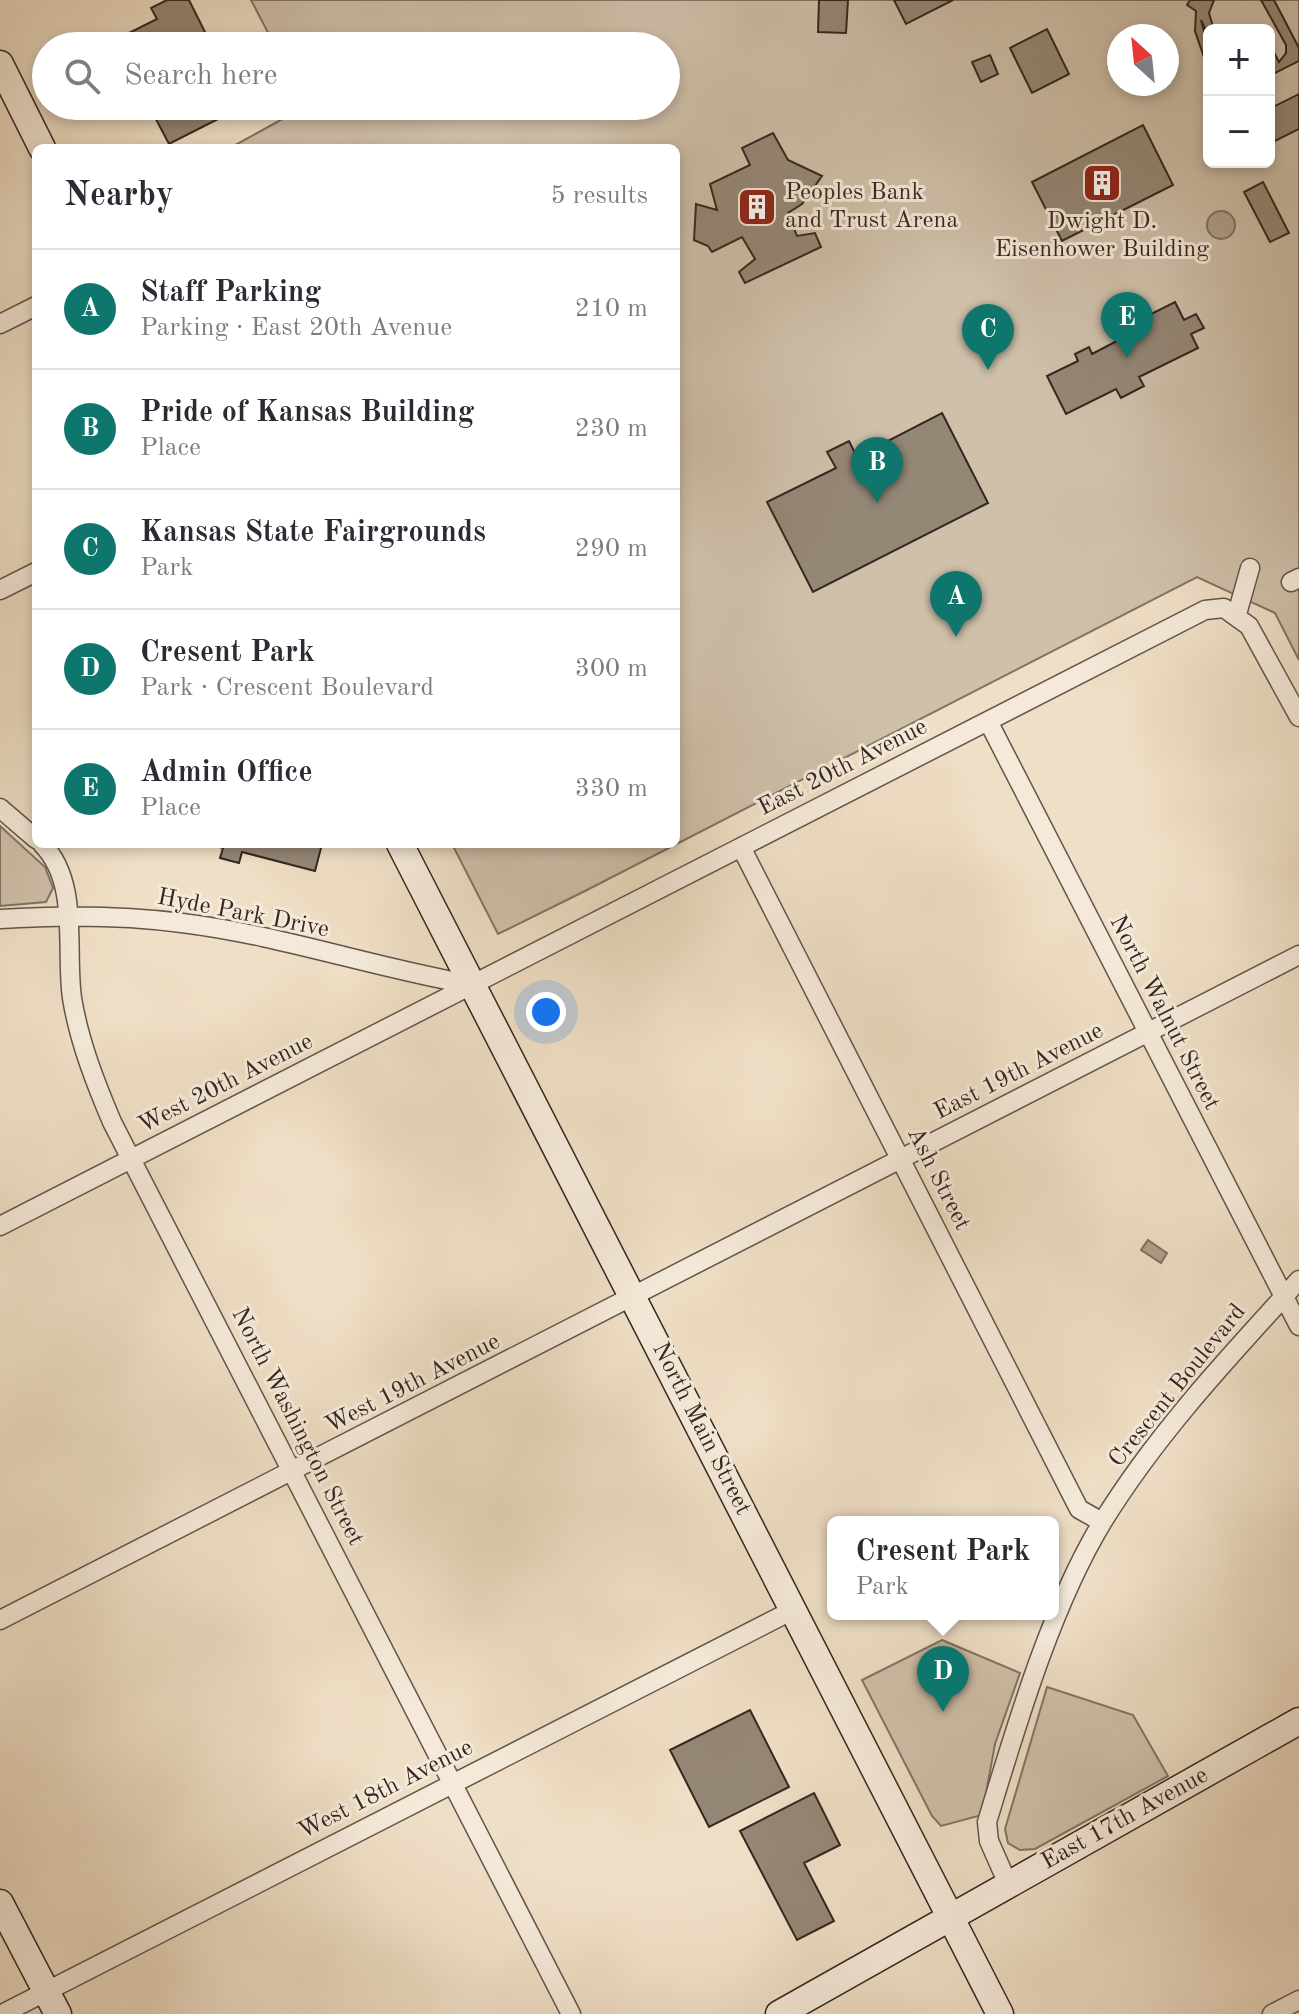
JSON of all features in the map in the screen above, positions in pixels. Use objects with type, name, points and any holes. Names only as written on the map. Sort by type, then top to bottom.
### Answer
[{"type":"main road","points":[[0,64],[40,144]]},
{"type":"main road","name":"North Main Street","points":[[402,848],[1000,2014]]},
{"type":"main road","name":"East 17th Avenue","points":[[779,2014],[1008,1884],[1296,1730]]},
{"type":"main road","points":[[0,1903],[53,2003]]},
{"type":"street","points":[[0,324],[32,308]]},
{"type":"street","points":[[1250,568],[1237,614],[1258,640],[1299,717]]},
{"type":"street","points":[[0,590],[32,574]]},
{"type":"street","name":"East 20th Avenue","points":[[473,985],[1205,610],[1224,608],[1237,614]]},
{"type":"street","name":"North Walnut Street","points":[[988,721],[1299,1326]]},
{"type":"street","points":[[0,808],[32,836]]},
{"type":"street","name":"Ash Street","points":[[741,847],[1079,1509],[1102,1522]]},
{"type":"street","name":"North Washington Street","points":[[45,848],[63,875],[70,977],[79,1029],[94,1081],[131,1159],[454,1781],[571,2014]]},
{"type":"street","name":"Hyde Park Drive","points":[[0,919],[66,915],[182,923],[283,942],[391,971],[473,985]]},
{"type":"street","name":"East 19th Avenue","points":[[633,1297],[1299,955]]},
{"type":"street","name":"West 20th Avenue","points":[[0,1226],[473,985]]},
{"type":"street","name":"Crescent Boulevard","points":[[1059,1619],[1102,1522],[1150,1451],[1235,1348],[1299,1280]]},
{"type":"street","name":"West 19th Avenue","points":[[0,1620],[633,1297]]},
{"type":"street","name":"West 18th Avenue","points":[[2,2014],[53,2003],[454,1781],[793,1610]]},
{"type":"street","name":"Crescent Boulevard","points":[[1008,1884],[989,1841],[987,1822],[1042,1657],[1058,1620]]},
{"type":"street","points":[[1272,2014],[1299,2000]]},
{"type":"shaded area","points":[[251,0],[1299,0],[1299,660],[1275,613],[1197,577],[680,842],[680,144],[237,144],[281,120],[680,120],[680,32],[268,32]]},
{"type":"shaded area","points":[[1221,211],[1231,215],[1235,225],[1231,235],[1221,239],[1211,235],[1207,225],[1211,215]]},
{"type":"shaded area","points":[[0,826],[45,867],[53,888],[46,902],[0,906]]},
{"type":"shaded area","points":[[454,848],[669,848],[498,934]]},
{"type":"shaded area","points":[[1148,1240],[1167,1253],[1161,1263],[1141,1250]]},
{"type":"shaded area","points":[[942,1640],[1020,1673],[995,1744],[982,1815],[941,1826],[932,1816],[862,1680]]},
{"type":"shaded area","points":[[1047,1687],[1133,1715],[1168,1776],[1035,1849],[1020,1850],[1008,1843],[1005,1829]]},
{"type":"building","points":[[167,0],[189,0],[205,32],[131,32],[157,19],[151,8]]},
{"type":"building","points":[[819,0],[848,0],[846,33],[818,32]]},
{"type":"building","points":[[894,0],[953,0],[906,24]]},
{"type":"building","points":[[1190,0],[1214,0],[1209,13],[1212,24],[1203,24],[1201,20],[1203,54],[1195,31],[1196,11],[1187,5]]},
{"type":"building","points":[[1261,0],[1274,0],[1299,48],[1299,61],[1275,73],[1275,54],[1279,62],[1286,53],[1286,45]]},
{"type":"building","points":[[1047,29],[1069,74],[1032,93],[1010,48]]},
{"type":"building","points":[[990,55],[998,74],[981,82],[972,62]]},
{"type":"building","points":[[1299,94],[1299,129],[1275,141],[1275,106]]},
{"type":"building","points":[[156,120],[216,120],[169,144]]},
{"type":"building","name":"Dwight D. Eisenhower Building","points":[[1143,125],[1173,185],[1062,241],[1032,182]]},
{"type":"building","name":"Peoples Bank and Trust Arena","points":[[773,133],[788,160],[822,176],[802,204],[788,213],[797,236],[815,233],[821,247],[745,283],[739,272],[755,259],[742,237],[712,252],[708,246],[694,240],[696,204],[717,210],[710,184],[750,165],[742,148]]},
{"type":"building","points":[[1263,182],[1289,233],[1270,242],[1244,192]]},
{"type":"building","points":[[1175,302],[1184,320],[1196,314],[1204,328],[1191,334],[1198,348],[1139,377],[1144,386],[1121,398],[1116,389],[1066,414],[1047,376],[1078,361],[1075,354],[1089,347],[1092,354],[1140,329],[1137,321]]},
{"type":"building","points":[[942,413],[988,503],[813,592],[767,502],[836,468],[827,452],[849,441],[857,457]]},
{"type":"building","points":[[223,848],[321,848],[315,871],[242,852],[239,863],[220,858]]},
{"type":"building","points":[[750,1710],[789,1787],[709,1827],[670,1750]]},
{"type":"building","points":[[814,1793],[840,1845],[804,1863],[834,1921],[797,1940],[740,1831]]},
{"type":"place","name":"Dwight D. Eisenhower Building","points":[[1102,183]]},
{"type":"place","name":"Peoples Bank and Trust Arena","points":[[757,207]]},
{"type":"place","name":"Admin Office","points":[[1127,358]]},
{"type":"place","name":"Kansas State Fairgrounds","points":[[988,370]]},
{"type":"place","name":"Pride of Kansas Building","points":[[877,503]]},
{"type":"place","name":"Staff Parking","points":[[956,637]]},
{"type":"place","name":"Cresent Park","points":[[943,1712]]}]
